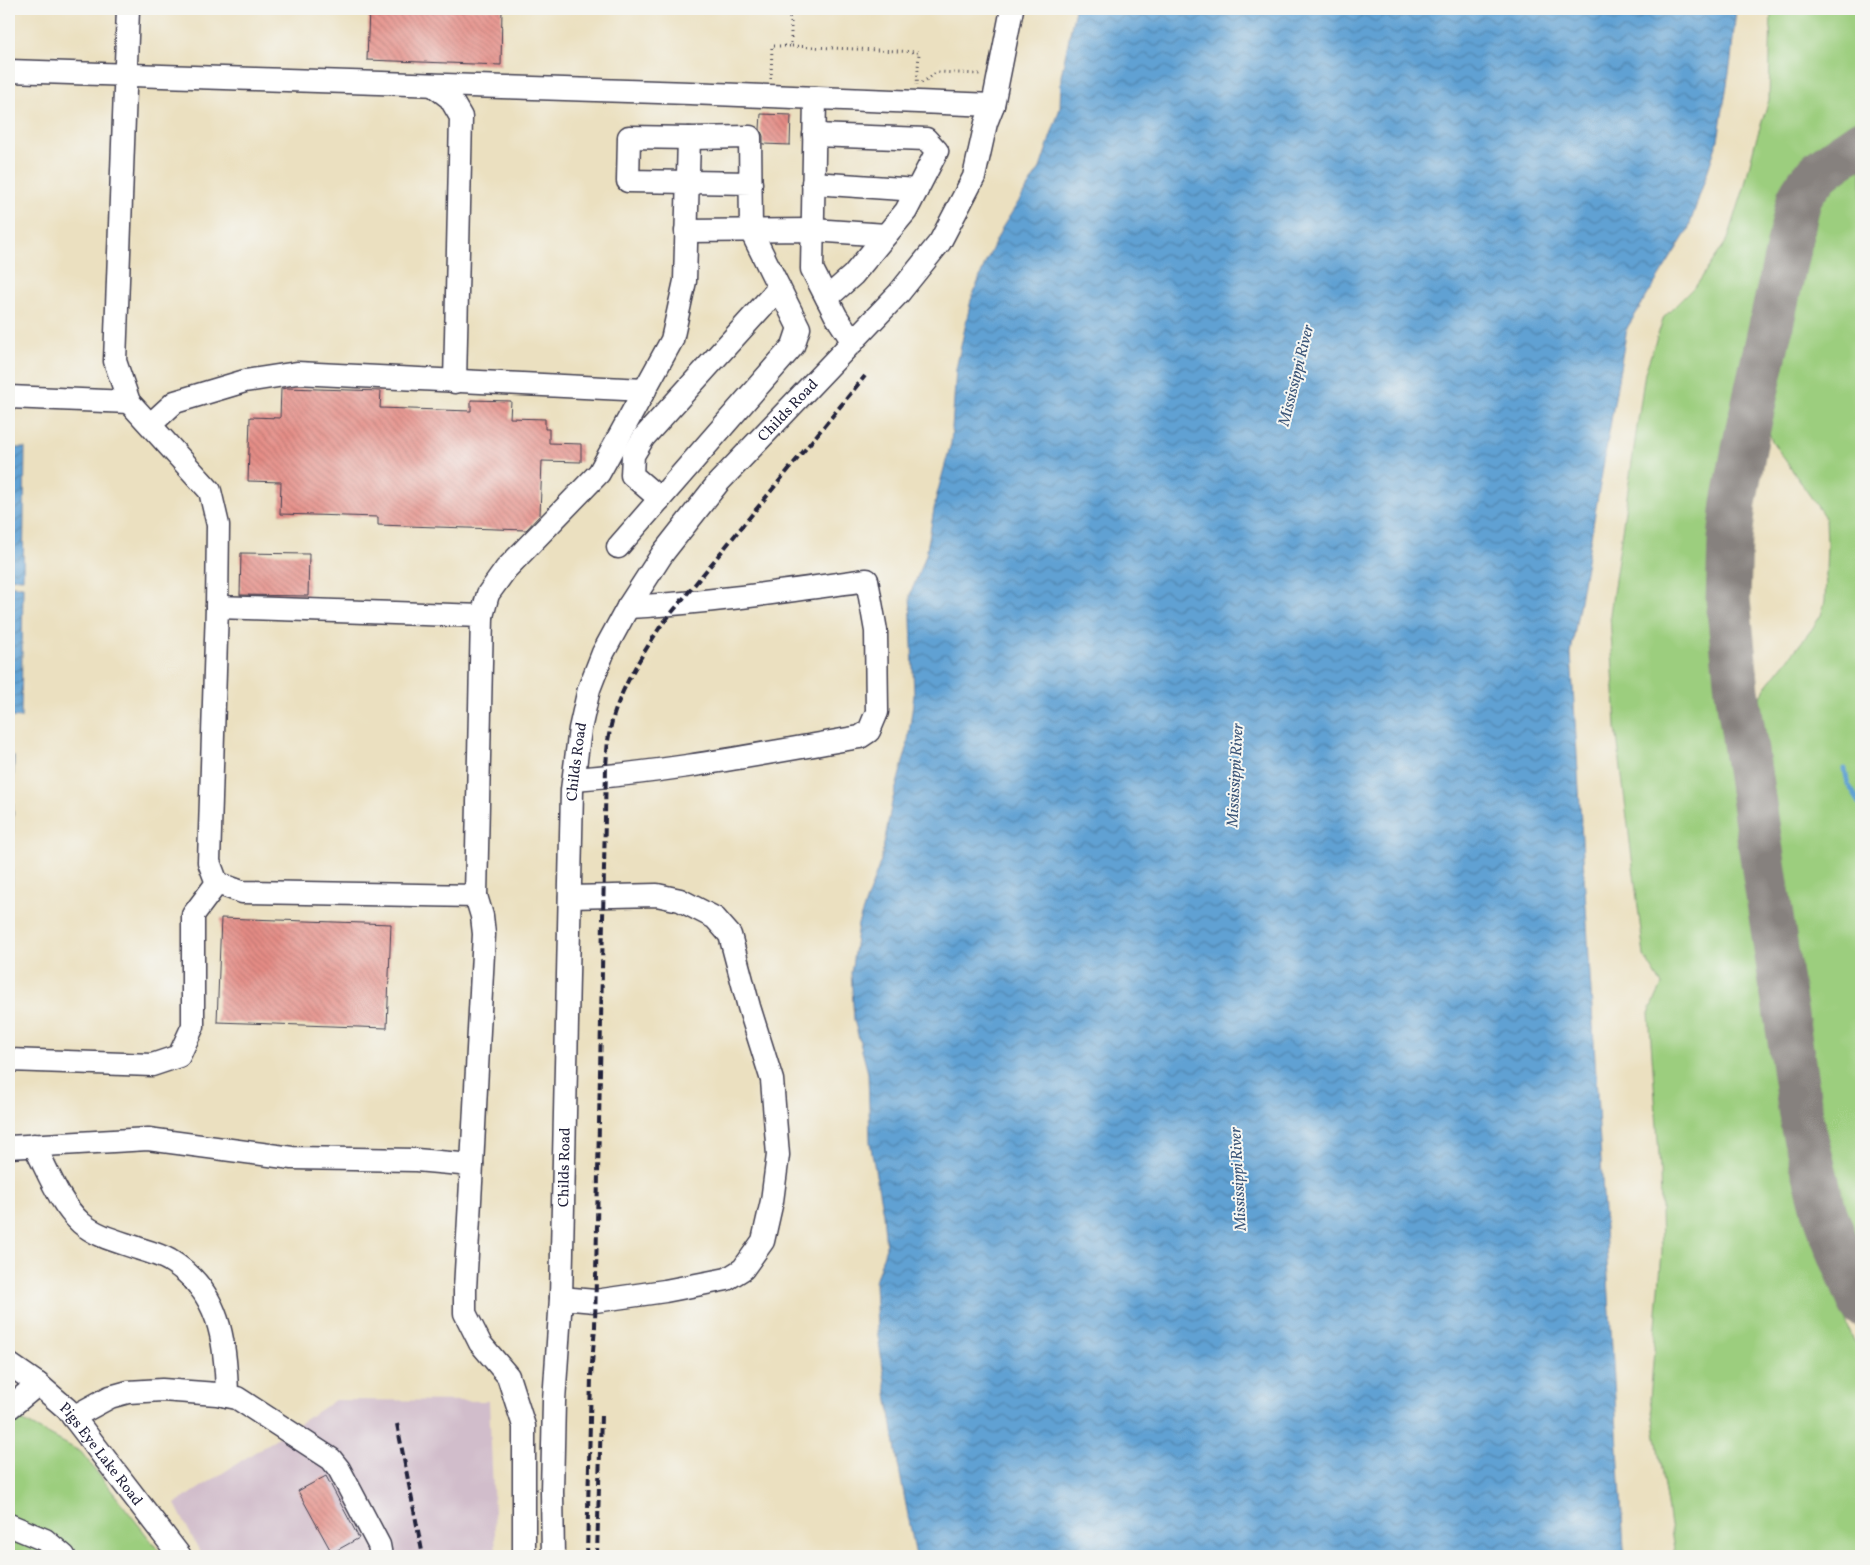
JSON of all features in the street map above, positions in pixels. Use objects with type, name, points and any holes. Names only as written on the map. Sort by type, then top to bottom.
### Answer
[{"type":"street","points":[[128,9],[115,361],[129,402],[151,424],[210,492],[218,525],[209,862],[217,883],[242,892],[476,896]]},
{"type":"street","name":"Childs Road","points":[[553,1556],[554,1401],[562,1298],[574,779],[580,730],[589,689],[603,653],[628,607],[663,553],[718,483],[899,292],[940,242],[974,177],[986,124],[993,105],[1012,9]]},
{"type":"street","points":[[9,71],[993,105]]},
{"type":"street","points":[[433,85],[450,98],[461,117],[455,382]]},
{"type":"street","points":[[815,98],[812,269],[852,342]]},
{"type":"street","points":[[814,135],[926,139],[937,152],[906,211],[853,275],[827,298]]},
{"type":"street","points":[[618,547],[793,346],[799,328],[751,231],[750,137],[689,138],[629,136],[628,181],[750,183]]},
{"type":"street","points":[[524,1556],[524,1426],[508,1376],[480,1343],[466,1313],[465,1288],[484,934],[482,916],[476,896],[482,616],[488,594],[506,568],[599,473],[672,340],[684,281],[689,138]]},
{"type":"street","points":[[813,183],[917,190]]},
{"type":"street","points":[[686,231],[813,230],[886,236]]},
{"type":"street","points":[[660,499],[632,475],[633,455],[644,437],[779,288]]},
{"type":"street","points":[[151,424],[175,402],[245,381],[297,373],[645,390]]},
{"type":"street","points":[[9,397],[129,402]]},
{"type":"street","points":[[712,439],[739,461]]},
{"type":"street","points":[[574,779],[606,777],[691,765],[860,737],[869,731],[877,712],[876,631],[867,580],[752,596],[679,604],[628,607]]},
{"type":"street","points":[[217,607],[482,616]]},
{"type":"street","points":[[9,1060],[152,1065],[179,1056],[193,1026],[193,914],[217,883]]},
{"type":"street","points":[[562,1298],[595,1301],[665,1291],[727,1278],[743,1269],[763,1241],[772,1201],[778,1155],[772,1080],[749,1007],[730,934],[715,918],[680,900],[657,895],[570,897]]},
{"type":"street","points":[[9,1147],[148,1139],[292,1158],[416,1160],[472,1165]]},
{"type":"street","points":[[34,1145],[67,1207],[82,1224],[98,1234],[167,1259],[183,1269],[198,1285],[213,1305],[222,1336],[226,1365],[227,1396]]},
{"type":"street","name":"Pigs Eye Lake Road","points":[[9,1364],[38,1384],[67,1409],[180,1556]]},
{"type":"street","points":[[9,1408],[38,1384]]},
{"type":"street","points":[[73,1417],[110,1397],[128,1392],[162,1390],[217,1394],[237,1398],[331,1459],[339,1469],[379,1545],[381,1556]]},
{"type":"street","points":[[9,1525],[45,1540],[64,1556]]},
{"type":"path","points":[[784,9],[791,20],[791,46],[919,52],[917,83],[925,82],[936,72],[999,76]]},
{"type":"shaded area","points":[[335,1400],[489,1401],[496,1556],[202,1556],[175,1504]]},
{"type":"green space","points":[[1771,9],[1861,9],[1861,120],[1795,168],[1781,190],[1723,455],[1714,512],[1710,569],[1712,640],[1732,789],[1785,1141],[1813,1241],[1861,1358],[1861,1556],[1675,1556],[1650,1399],[1662,1251],[1660,1170],[1649,1013],[1662,985],[1644,956],[1616,728],[1610,614],[1645,372],[1664,317],[1698,283],[1728,239],[1769,100]]},
{"type":"green space","points":[[1861,167],[1861,1255],[1843,1204],[1820,1116],[1759,702],[1765,688],[1812,629],[1821,615],[1825,601],[1826,519],[1772,441],[1769,433],[1770,419],[1818,205],[1823,197]]},
{"type":"green space","points":[[9,1413],[81,1452],[163,1556],[9,1556]]},
{"type":"water","name":"Mississippi River","points":[[1075,9],[1736,9],[1731,60],[1718,140],[1688,230],[1627,328],[1571,653],[1624,1549],[1626,1556],[916,1556],[898,1464],[877,1330],[875,1282],[886,1247],[883,1214],[870,1142],[868,1073],[854,1020],[851,973],[858,924],[881,860],[892,802],[907,748],[914,695],[910,595],[926,555],[936,498],[951,443],[956,369],[971,300],[1002,228],[1040,168],[1060,108],[1061,76]]},
{"type":"water","points":[[9,448],[25,448],[23,579],[9,578]]},
{"type":"water","points":[[9,586],[23,586],[21,718],[9,717]]},
{"type":"water","points":[[9,756],[14,756],[12,885],[9,885]]},
{"type":"building","points":[[369,9],[502,9],[501,65],[367,60]]},
{"type":"building","points":[[761,114],[791,115],[790,145],[763,144],[763,136],[760,129]]},
{"type":"building","points":[[281,389],[381,391],[380,408],[471,411],[471,400],[511,401],[510,418],[545,419],[545,429],[549,429],[549,443],[581,444],[581,462],[542,461],[540,515],[526,530],[378,525],[378,517],[280,514],[281,482],[248,481],[250,417],[280,418]]},
{"type":"building","points":[[241,553],[309,554],[308,596],[240,595]]},
{"type":"building","points":[[221,918],[391,924],[387,1028],[217,1022]]},
{"type":"building","points":[[326,1476],[359,1538],[332,1553],[298,1491]]},
{"type":"waterway","points":[[1845,769],[1848,784],[1861,805]]},
{"type":"taxiway","points":[[1861,142],[1834,160],[1818,174],[1804,189],[1799,199],[1746,438],[1734,503],[1730,539],[1728,600],[1737,691],[1803,1128],[1825,1213],[1861,1304]]},
{"type":"railway","points":[[587,1556],[591,1376],[595,1327],[606,766],[608,739],[612,720],[629,678],[660,627],[865,376]]},
{"type":"railway","points":[[597,1556],[601,1415]]},
{"type":"railway","points":[[397,1424],[423,1556]]}]
